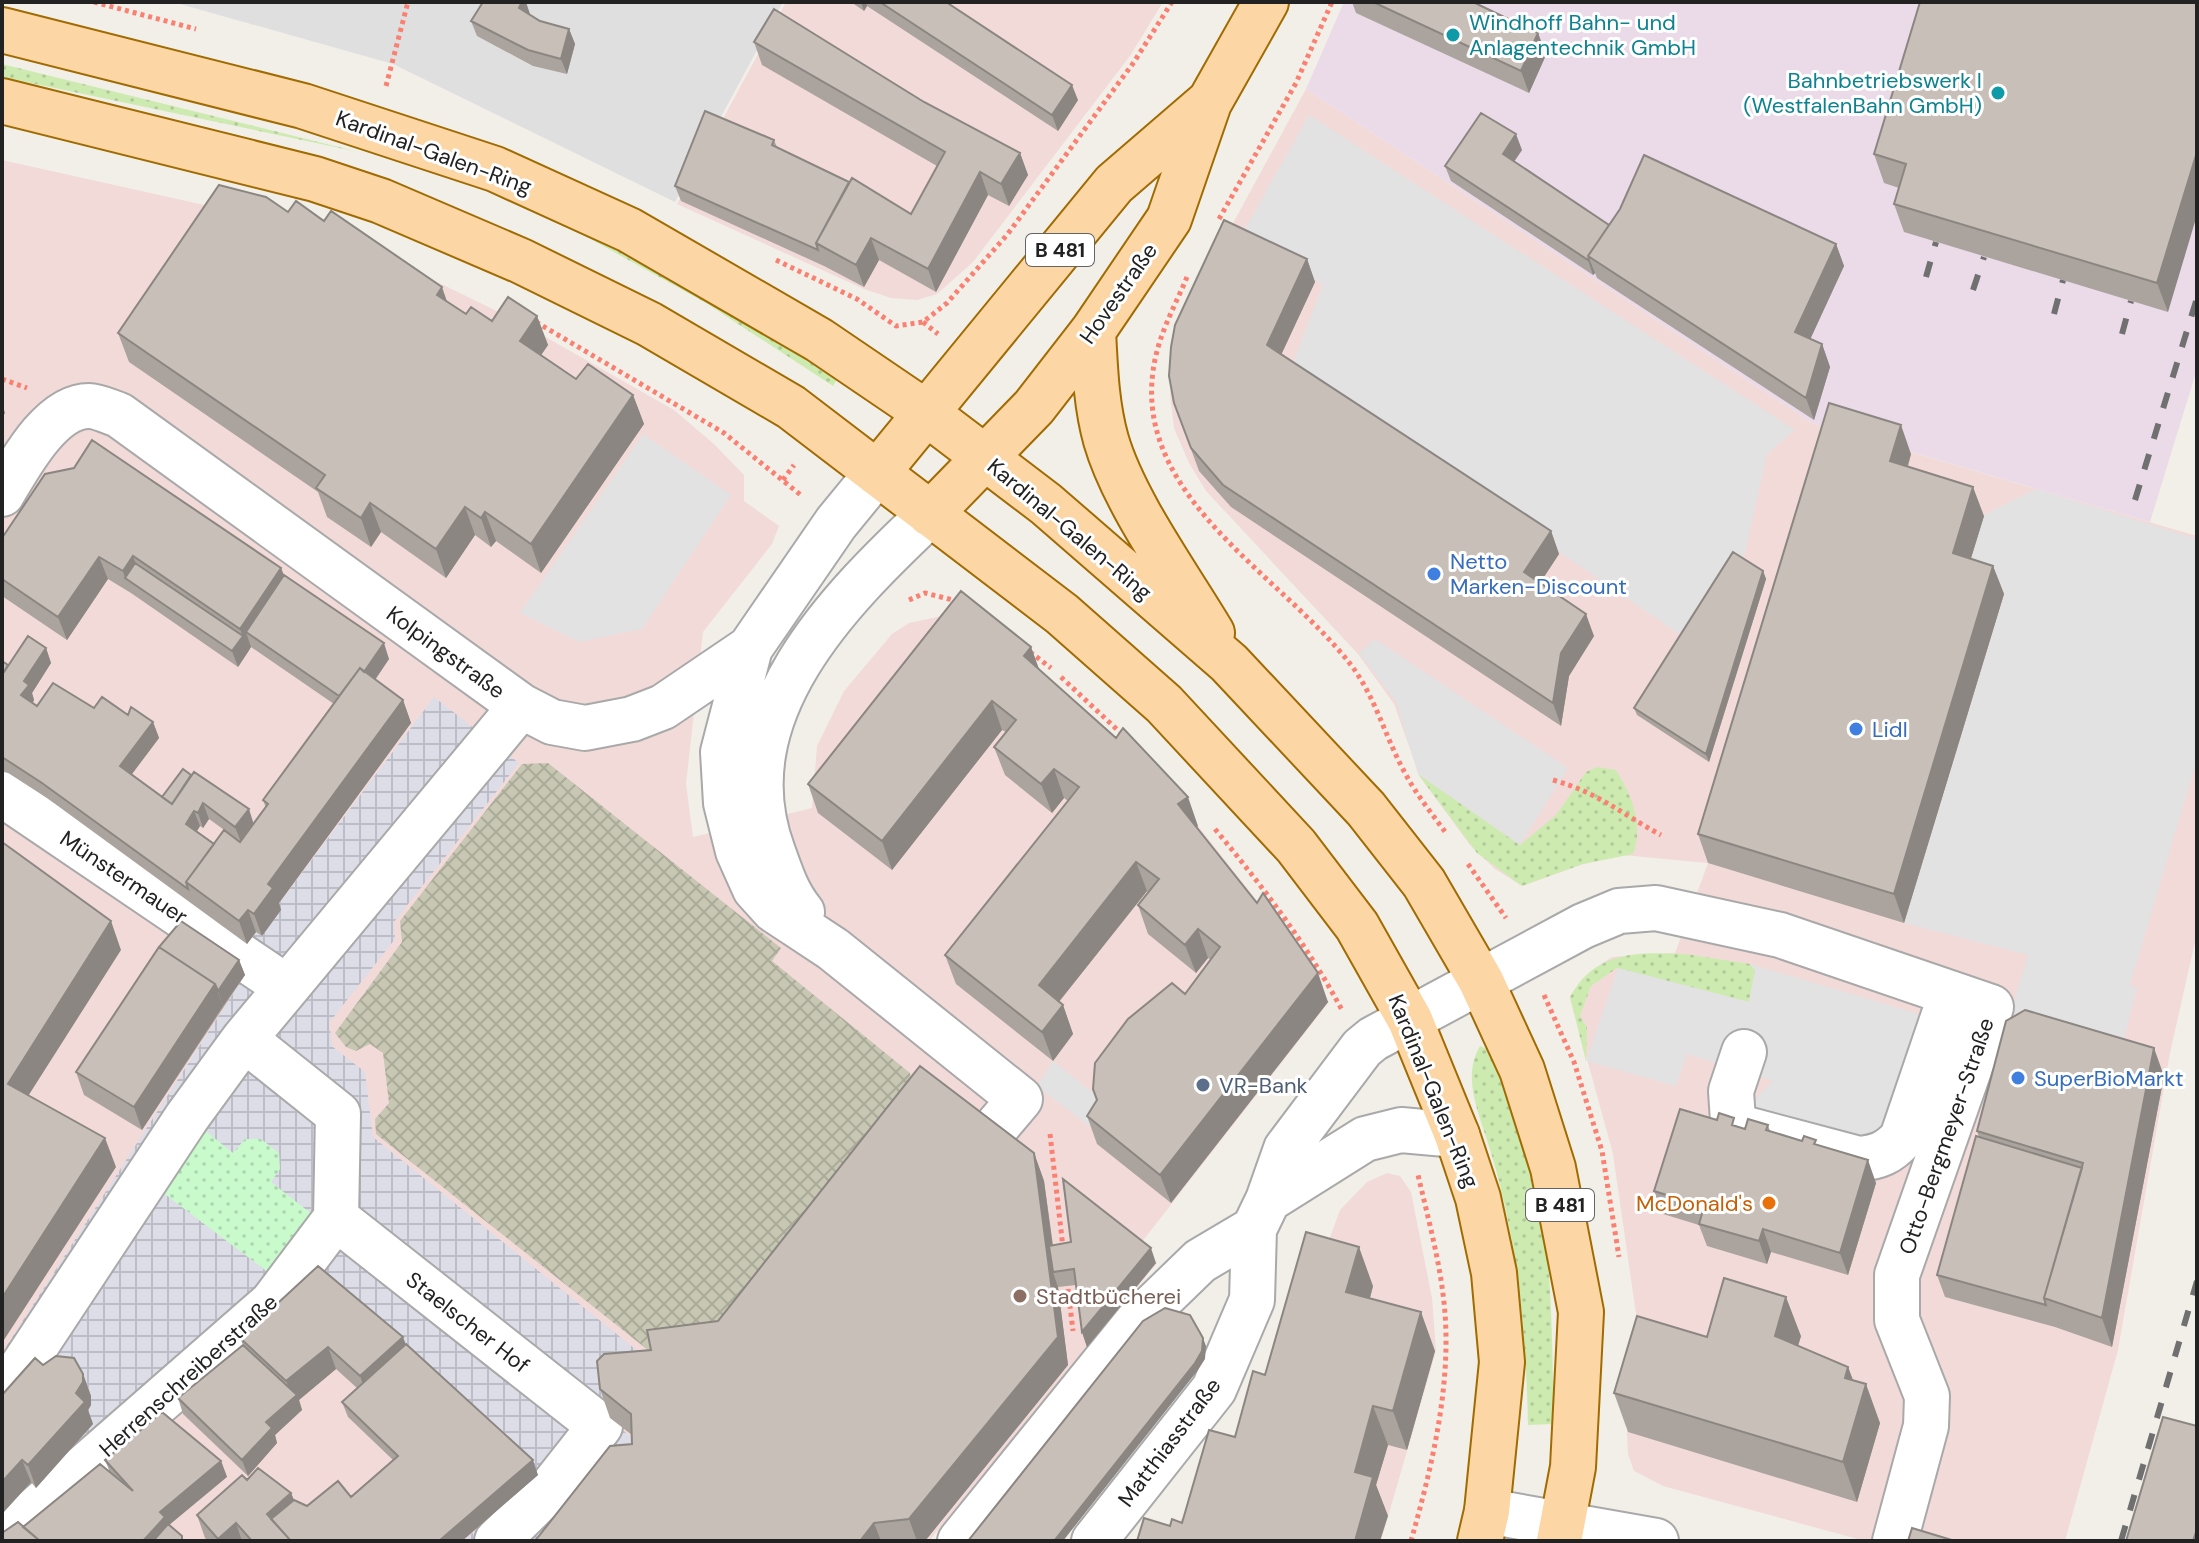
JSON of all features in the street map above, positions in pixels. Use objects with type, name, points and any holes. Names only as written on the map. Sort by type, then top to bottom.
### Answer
[{"type":"main road","name":"Hovestraße","points":[[985,458],[1034,407],[1093,331],[1169,219],[1209,103],[1266,2]]},
{"type":"main road","name":"Kardinal-Galen-Ring","points":[[2,30],[303,106],[495,169],[629,230],[819,340],[925,412],[1046,504],[1229,663],[1366,809],[1424,883],[1481,981],[1522,1070],[1553,1168],[1581,1312],[1573,1467],[1564,1535]]},
{"type":"main road","name":"Kardinal-Galen-Ring","points":[[2,101],[315,179],[421,217],[521,261],[649,324],[791,407],[1062,614],[1164,704],[1296,846],[1357,926],[1410,1020],[1457,1135],[1478,1198],[1494,1273],[1502,1362],[1483,1526]]},
{"type":"main road","name":"Hovestraße","points":[[925,412],[1114,184],[1209,103]]},
{"type":"main road","points":[[1093,331],[1096,395],[1106,441],[1118,472],[1229,663]]},
{"type":"main road","name":"B 481","points":[[877,473],[925,412]]},
{"type":"main road","name":"B 481","points":[[930,514],[985,458]]},
{"type":"street","name":"Kolpingstraße","points":[[2,494],[32,445],[64,416],[90,406],[119,415],[521,706],[552,722],[585,728],[632,719],[663,707],[750,648],[836,523],[877,473]]},
{"type":"street","points":[[833,949],[790,897],[765,829],[760,786],[765,737],[780,694],[807,650],[862,578],[930,514]]},
{"type":"street","points":[[750,648],[723,752],[726,803],[738,851],[755,889],[774,910],[833,949],[1020,1099],[987,1138]]},
{"type":"street","points":[[2,1397],[187,1117],[244,1039],[521,706]]},
{"type":"street","name":"Münstermauer","points":[[2,794],[285,986]]},
{"type":"street","name":"Otto-Bergmeyer-Straße","points":[[1410,1020],[1619,911],[1656,908],[1780,935],[1991,1007],[1897,1275],[1897,1320],[1927,1396],[1926,1426],[1895,1541]]},
{"type":"street","points":[[1744,1052],[1731,1091],[1733,1121],[1746,1129],[1859,1159],[1876,1158],[1891,1151],[1902,1138],[1951,994]]},
{"type":"street","name":"Matthiasstraße","points":[[1094,1541],[1214,1389],[1252,1300],[1261,1214],[1286,1149],[1362,1048],[1410,1020]]},
{"type":"street","points":[[244,1039],[338,1114],[336,1218]]},
{"type":"street","points":[[960,1541],[1137,1322],[1200,1261],[1365,1139],[1401,1130],[1457,1135]]},
{"type":"street","name":"Staelscher Hof","points":[[336,1218],[600,1426],[552,1487],[497,1541]]},
{"type":"street","name":"Herrenschreiberstraße","points":[[2,1539],[272,1303],[336,1218]]},
{"type":"street","points":[[1483,1526],[1656,1541]]},
{"type":"path","points":[[94,2],[206,32]]},
{"type":"path","points":[[386,86],[408,2]]},
{"type":"path","points":[[774,259],[857,299],[896,326],[923,322],[947,303],[1007,235],[1134,62],[1172,2]]},
{"type":"path","points":[[1218,221],[1296,83],[1332,2]]},
{"type":"path","points":[[371,82],[401,92]]},
{"type":"path","points":[[1187,276],[1158,346],[1153,394],[1156,424],[1173,469],[1203,517],[1313,622],[1350,664],[1374,700],[1406,776],[1455,846]]},
{"type":"path","points":[[525,316],[724,433],[783,480]]},
{"type":"path","points":[[899,605],[925,593],[945,595],[972,606]]},
{"type":"path","points":[[1029,651],[1130,741]]},
{"type":"path","points":[[1553,780],[1601,797],[1628,817],[1661,835]]},
{"type":"path","points":[[1208,821],[1281,909],[1313,954],[1362,1048]]},
{"type":"path","points":[[1463,858],[1499,904],[1527,957]]},
{"type":"path","points":[[1020,1099],[1049,1123],[1064,1249]]},
{"type":"path","points":[[1401,1130],[1415,1161],[1428,1214],[1443,1296],[1445,1355],[1438,1434],[1411,1541]]},
{"type":"path","points":[[1065,1265],[1068,1405]]},
{"type":"shaded area","points":[[173,2],[783,2],[675,202],[393,64]]},
{"type":"shaded area","points":[[786,2],[1163,2],[1130,56],[973,262],[937,294],[917,300],[891,298],[864,289],[677,204]]},
{"type":"shaded area","name":"Windhoff Bahn- und Anlagentechnik GmbH","points":[[1344,2],[2197,2],[2197,369],[2150,522],[1812,423],[1306,89]]},
{"type":"shaded area","points":[[1306,89],[1812,423],[2197,536],[2197,933],[2170,1053],[2118,1350],[2065,1541],[1865,1541],[1663,1486],[1634,1471],[1628,1454],[1627,1434],[1639,1335],[1613,1154],[1570,997],[1591,971],[1612,957],[1675,953],[1708,863],[1622,855],[1583,864],[1522,886],[1495,869],[1470,845],[1420,777],[1394,704],[1358,654],[1206,491],[1189,463],[1174,428],[1170,394],[1176,345],[1226,236]]},
{"type":"shaded area","points":[[1309,115],[1795,430],[1767,454],[1745,553],[1679,634],[1291,368],[1323,285],[1241,236]]},
{"type":"shaded area","points":[[2,160],[343,236],[521,323],[674,410],[714,444],[744,475],[744,501],[779,526],[772,544],[703,632],[686,784],[693,837],[812,808],[817,746],[844,691],[892,634],[909,623],[951,614],[1134,756],[1198,826],[1273,921],[1329,1002],[1138,1247],[1157,1263],[929,1541],[2,1541]]},
{"type":"shaded area","points":[[643,434],[731,495],[642,629],[579,642],[520,613]]},
{"type":"shaded area","points":[[2036,489],[2197,539],[2197,759],[2130,985],[2137,988],[2122,1046],[2011,1012],[2028,955],[1904,923],[2004,595],[1964,581],[1984,515]]},
{"type":"shaded area","points":[[1375,639],[1568,768],[1520,845],[1418,774],[1396,702],[1359,653]]},
{"type":"shaded area","points":[[434,697],[519,763],[394,922],[395,939],[329,1023],[333,1047],[365,1072],[373,1137],[645,1357],[607,1418],[639,1443],[567,1541],[463,1541],[538,1476],[326,1288],[2,1514],[91,1404],[89,1389],[82,1380],[2,1426],[2,1353],[245,975],[248,944],[256,932],[262,936],[281,910],[277,906]],"holes":[[[203,1129],[233,1153],[245,1139],[261,1139],[279,1153],[280,1169],[271,1182],[313,1215],[269,1273],[162,1192]]]},
{"type":"shaded area","points":[[548,763],[781,948],[772,961],[910,1073],[913,1093],[729,1350],[658,1358],[376,1134],[375,1119],[389,1103],[383,1053],[370,1044],[356,1051],[346,1047],[335,1033],[402,942],[400,921],[522,764]]},
{"type":"shaded area","points":[[1750,964],[1926,1016],[1895,1119],[1870,1144],[1748,1106],[1773,1081],[1687,1054],[1676,1086],[1586,1061],[1618,968],[1749,1002],[1755,970]]},
{"type":"shaded area","points":[[1053,1061],[1102,1100],[1102,1136],[1037,1086]]},
{"type":"shaded area","points":[[1387,1173],[1400,1176],[1411,1192],[1432,1298],[1436,1351],[1381,1541],[1164,1541],[1267,1410],[1340,1210],[1367,1182]]},
{"type":"green space","points":[[2,64],[359,152],[2,77]]},
{"type":"green space","points":[[578,232],[680,280],[841,374],[833,386],[706,303]]},
{"type":"green space","points":[[1597,767],[1616,770],[1627,790],[1637,822],[1633,854],[1583,864],[1522,886],[1477,853],[1418,774],[1520,845],[1556,815],[1586,772]]},
{"type":"green space","points":[[1652,953],[1686,954],[1750,964],[1755,970],[1749,1002],[1617,968],[1591,986],[1580,1016],[1587,1027],[1586,1061],[1570,997],[1580,982],[1592,970],[1620,957]]},
{"type":"green space","points":[[1480,1046],[1489,1050],[1521,1137],[1540,1204],[1549,1276],[1554,1424],[1528,1425],[1522,1317],[1513,1245],[1473,1093],[1472,1069]]},
{"type":"green space","points":[[203,1129],[261,1139],[279,1153],[280,1169],[313,1215],[269,1273],[161,1192]]},
{"type":"building","points":[[483,2],[522,2],[519,8],[540,21],[569,29],[561,59],[528,50],[471,21]]},
{"type":"building","points":[[880,2],[946,2],[1072,85],[1052,115]]},
{"type":"building","points":[[1373,2],[1473,2],[1538,33],[1521,71]]},
{"type":"building","points":[[1920,2],[2197,2],[2197,152],[2157,283],[1894,204],[1906,164],[1874,154]]},
{"type":"building","points":[[774,9],[924,102],[1020,153],[1001,184],[980,172],[928,269],[871,238],[856,265],[816,243],[852,178],[911,214],[945,152],[754,42]]},
{"type":"building","points":[[705,111],[774,140],[772,145],[849,182],[816,243],[818,250],[675,186]]},
{"type":"building","points":[[1481,113],[1516,134],[1503,154],[1609,225],[1588,260],[1445,166]]},
{"type":"building","points":[[1644,155],[1836,244],[1795,332],[1822,344],[1806,398],[1588,256],[1620,209]]},
{"type":"building","points":[[219,185],[266,197],[288,212],[296,201],[324,221],[331,211],[442,287],[437,295],[466,314],[471,307],[492,321],[508,297],[537,316],[520,341],[576,379],[588,364],[633,395],[531,544],[485,512],[481,518],[465,507],[436,549],[370,503],[361,518],[316,488],[325,475],[118,333]]},
{"type":"building","points":[[1224,220],[1307,259],[1267,345],[1551,531],[1524,572],[1586,614],[1561,653],[1553,703],[1223,485],[1191,448],[1174,403],[1169,376],[1171,347],[1175,325]]},
{"type":"building","name":"Lidl","points":[[1829,403],[1901,425],[1890,461],[1973,487],[1953,553],[1993,566],[1894,894],[1698,834]]},
{"type":"building","points":[[92,440],[281,568],[240,629],[133,556],[123,571],[99,557],[58,617],[2,579],[2,538],[45,474],[74,468]]},
{"type":"building","points":[[1733,552],[1763,571],[1706,754],[1634,708]]},
{"type":"building","points":[[135,563],[243,636],[232,651],[125,578]]},
{"type":"building","points":[[284,575],[384,643],[364,672],[360,668],[339,696],[246,632]]},
{"type":"building","points":[[961,591],[1031,647],[1024,656],[1116,738],[1123,728],[1188,797],[1178,804],[1257,903],[1263,893],[1318,973],[1160,1175],[1087,1116],[1097,1100],[1093,1089],[1095,1063],[1128,1019],[1172,983],[1185,994],[1220,947],[1198,929],[1185,945],[1138,905],[1159,879],[1136,862],[1039,985],[1063,1005],[1042,1032],[945,955],[1079,787],[1054,769],[1041,784],[994,747],[1016,720],[992,701],[882,841],[808,784]]},
{"type":"building","points":[[28,636],[46,648],[24,681],[29,685],[21,695],[37,706],[53,683],[94,708],[102,697],[128,715],[131,707],[153,722],[120,766],[172,804],[194,772],[249,809],[235,827],[203,803],[198,813],[194,811],[186,824],[214,844],[186,882],[188,889],[2,757],[2,675]]},
{"type":"building","points":[[2,661],[8,665],[2,675]]},
{"type":"building","points":[[360,668],[403,700],[268,884],[273,888],[254,914],[248,910],[239,921],[186,882],[224,830],[240,842],[268,804],[263,800]]},
{"type":"building","points":[[183,769],[191,775],[172,804],[162,797]]},
{"type":"building","points":[[2,842],[111,921],[8,1084],[105,1138],[2,1298]]},
{"type":"building","points":[[181,921],[239,960],[218,991],[215,984],[159,947]]},
{"type":"building","points":[[159,947],[215,984],[134,1107],[76,1072]]},
{"type":"building","points":[[2025,1010],[2154,1048],[2102,1318],[2044,1298],[2083,1163],[1977,1131],[2006,1021]]},
{"type":"building","points":[[920,1066],[1034,1153],[1058,1337],[909,1519],[874,1523],[860,1541],[535,1541],[610,1446],[632,1444],[631,1414],[600,1389],[597,1361],[604,1354],[651,1350],[647,1330],[718,1321]]},
{"type":"building","points":[[1680,1109],[1717,1120],[1719,1113],[1734,1118],[1732,1125],[1745,1129],[1748,1119],[1768,1125],[1766,1130],[1802,1141],[1804,1136],[1816,1140],[1814,1144],[1868,1160],[1840,1253],[1763,1229],[1759,1241],[1699,1224],[1704,1207],[1654,1191]]},
{"type":"building","points":[[1976,1136],[2082,1168],[2044,1298],[2046,1305],[1937,1275]]},
{"type":"building","points":[[1063,1179],[1151,1248],[1082,1332],[1074,1269],[1053,1272],[1049,1246],[1071,1242]]},
{"type":"building","points":[[1306,1232],[1359,1247],[1346,1292],[1421,1312],[1393,1411],[1373,1406],[1355,1472],[1373,1477],[1355,1541],[1137,1541],[1144,1518],[1170,1526],[1172,1519],[1182,1523],[1209,1430],[1235,1437],[1253,1371],[1265,1375]]},
{"type":"building","points":[[318,1266],[403,1337],[360,1376],[328,1347],[286,1381],[240,1338]]},
{"type":"building","points":[[1724,1278],[1786,1297],[1775,1336],[1848,1367],[1845,1378],[1866,1384],[1843,1462],[1614,1393],[1637,1316],[1707,1337]]},
{"type":"building","points":[[1165,1308],[1190,1315],[1203,1338],[1202,1351],[1054,1541],[968,1541],[1143,1321]]},
{"type":"building","points":[[406,1344],[533,1460],[439,1541],[291,1541],[271,1519],[294,1500],[307,1506],[338,1481],[351,1497],[398,1456],[342,1402]]},
{"type":"building","points":[[243,1345],[297,1395],[266,1422],[272,1428],[242,1460],[178,1398]]},
{"type":"building","points":[[56,1356],[74,1358],[83,1374],[83,1382],[76,1393],[85,1402],[28,1465],[22,1460],[2,1482],[2,1395],[35,1358],[43,1365]]},
{"type":"building","points":[[162,1412],[221,1461],[160,1512],[165,1517],[143,1541],[40,1541],[23,1527],[100,1464],[133,1491],[105,1460]]},
{"type":"building","points":[[2163,1417],[2197,1426],[2197,1529],[2193,1541],[2126,1541]]},
{"type":"building","points":[[258,1468],[291,1493],[267,1514],[291,1541],[252,1541],[236,1523],[218,1539],[197,1515],[242,1475],[247,1480]]},
{"type":"building","points":[[18,1522],[40,1541],[2,1541],[2,1533]]},
{"type":"building","points":[[168,1524],[182,1536],[182,1541],[153,1541]]},
{"type":"building","points":[[1912,1528],[1955,1541],[1908,1541]]},
{"type":"railway","points":[[1926,277],[1936,242]]},
{"type":"railway","points":[[1973,290],[1984,257]]},
{"type":"railway","points":[[2054,314],[2063,280]]},
{"type":"railway","points":[[2135,500],[2197,298]]},
{"type":"railway","points":[[2122,334],[2131,301]]},
{"type":"railway","points":[[2121,1541],[2197,1281]]},
{"type":"place","name":"Windhoff Bahn- und Anlagentechnik GmbH","points":[[1453,35]]},
{"type":"place","name":"Bahnbetriebswerk I (WestfalenBahn GmbH)","points":[[1998,93]]},
{"type":"place","name":"Netto Marken-Discount","points":[[1434,574]]},
{"type":"place","name":"Lidl","points":[[1856,729]]},
{"type":"place","name":"SuperBioMarkt","points":[[2018,1078]]},
{"type":"place","name":"VR-Bank","points":[[1203,1085]]},
{"type":"place","name":"McDonald's","points":[[1769,1203]]},
{"type":"place","name":"Stadtbücherei","points":[[1020,1296]]}]
